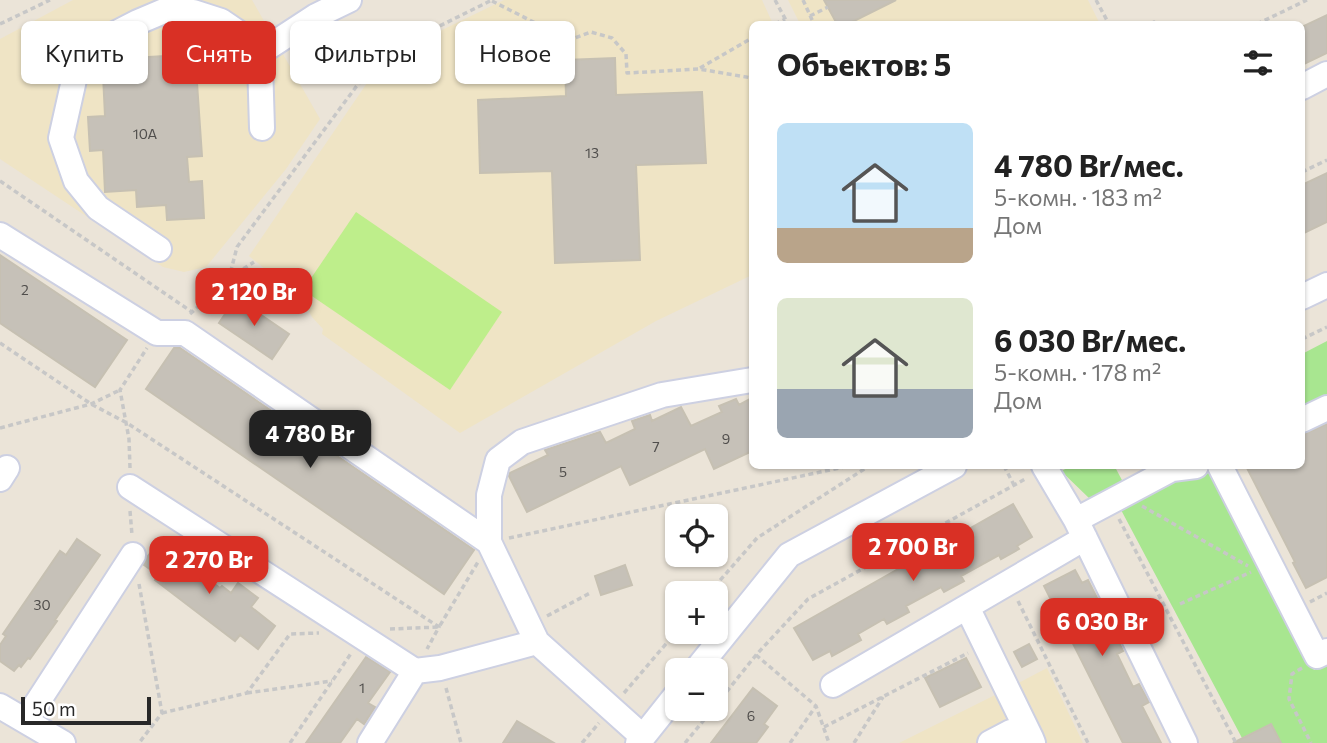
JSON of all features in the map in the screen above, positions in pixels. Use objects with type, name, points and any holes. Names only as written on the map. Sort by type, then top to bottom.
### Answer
[{"type":"street","points":[[276,42],[316,16],[349,0]]},
{"type":"street","points":[[159,249],[98,208],[76,181],[61,138],[76,71],[101,41],[164,12],[193,12],[221,21]]},
{"type":"street","points":[[1305,85],[1327,74]]},
{"type":"street","points":[[261,84],[262,128]]},
{"type":"street","points":[[0,235],[157,333],[185,333],[489,542]]},
{"type":"street","points":[[1305,296],[1327,285]]},
{"type":"street","points":[[665,709],[640,740],[611,708],[534,634],[489,542],[489,495],[498,460],[522,442],[662,395],[749,380]]},
{"type":"street","points":[[1305,419],[1327,408]]},
{"type":"street","points":[[706,658],[789,555],[948,469]]},
{"type":"street","points":[[1045,469],[1080,529],[1185,743]]},
{"type":"street","points":[[833,685],[1009,582],[1080,529],[1116,498],[1172,469]]},
{"type":"street","points":[[1222,469],[1322,653]]},
{"type":"street","points":[[130,487],[415,671],[440,668],[534,634]]},
{"type":"street","points":[[26,720],[133,555]]},
{"type":"street","points":[[967,607],[1032,741]]},
{"type":"street","points":[[370,743],[415,671]]},
{"type":"street","points":[[0,706],[63,743]]},
{"type":"street","points":[[990,743],[1011,732],[1032,741]]},
{"type":"path","points":[[0,24],[50,0]]},
{"type":"path","points":[[229,278],[237,247],[379,57],[492,0],[569,40],[591,32],[612,38],[626,54],[627,73],[699,69],[749,77]]},
{"type":"path","points":[[775,0],[785,19],[781,21]]},
{"type":"path","points":[[803,0],[812,21]]},
{"type":"path","points":[[1096,0],[1107,21]]},
{"type":"path","points":[[1263,21],[1307,0]]},
{"type":"path","points":[[810,16],[828,7]]},
{"type":"path","points":[[699,69],[749,40]]},
{"type":"path","points":[[1305,171],[1327,160]]},
{"type":"path","points":[[0,181],[193,312]]},
{"type":"path","points":[[171,332],[229,278],[254,262]]},
{"type":"path","points":[[1305,338],[1327,327]]},
{"type":"path","points":[[0,343],[90,404],[127,423],[439,627]]},
{"type":"path","points":[[0,428],[90,404],[120,390]]},
{"type":"path","points":[[719,581],[757,538],[864,469]]},
{"type":"path","points":[[1006,469],[1014,485]]},
{"type":"path","points":[[728,690],[808,599],[1041,469]]},
{"type":"path","points":[[1116,498],[1255,570],[1180,604]]},
{"type":"path","points":[[1116,498],[1236,743]]},
{"type":"path","points":[[1009,582],[1088,743]]},
{"type":"path","points":[[534,634],[590,593]]},
{"type":"path","points":[[290,743],[362,638]]},
{"type":"path","points":[[582,743],[666,644]]},
{"type":"path","points":[[824,727],[985,644]]},
{"type":"path","points":[[1311,743],[1289,699],[1292,674],[1313,662],[1322,653]]},
{"type":"path","points":[[756,655],[816,706],[829,743]]},
{"type":"path","points":[[440,668],[461,743]]},
{"type":"path","points":[[247,694],[333,680]]},
{"type":"path","points":[[854,743],[884,696]]},
{"type":"path","points":[[790,743],[816,706]]},
{"type":"path","points":[[685,743],[703,721]]},
{"type":"shaded area","points":[[73,0],[252,0],[264,21],[162,21],[162,84],[276,84],[276,42],[290,66],[290,84],[300,84],[320,119],[286,169],[206,267],[184,272],[163,267],[0,159],[0,39],[21,28],[21,84],[148,84],[148,21],[34,21]]},
{"type":"shaded area","points":[[504,0],[762,0],[772,21],[749,21],[749,276],[656,321],[460,433],[322,334],[323,329],[312,317],[302,299],[249,256],[366,84],[441,84],[441,30],[455,24],[455,84],[575,84],[575,21],[461,21]]},
{"type":"shaded area","points":[[788,0],[1088,0],[1098,21],[798,21]]},
{"type":"shaded area","points":[[1047,668],[1083,743],[899,743],[1007,689]]},
{"type":"green space","points":[[356,212],[502,312],[450,390],[303,290]]},
{"type":"green space","points":[[1327,341],[1327,403],[1305,414],[1305,352]]},
{"type":"green space","points":[[1116,469],[1123,482],[1090,499],[1061,471]]},
{"type":"green space","points":[[1212,473],[1314,670],[1327,663],[1327,743],[1281,743],[1271,724],[1242,738],[1120,508],[1182,476]]},
{"type":"building","points":[[824,0],[896,0],[854,21],[835,21]]},
{"type":"building","points":[[1327,15],[1327,53],[1305,64],[1305,26]]},
{"type":"building","points":[[162,56],[162,84],[197,84],[202,156],[187,157],[189,182],[202,181],[204,218],[167,220],[166,205],[137,207],[136,190],[105,192],[103,150],[90,151],[88,117],[105,116],[103,84],[148,84],[148,57]]},
{"type":"building","points":[[615,58],[616,95],[702,92],[706,163],[636,165],[640,260],[555,263],[552,171],[480,173],[478,100],[566,96],[566,84],[575,84],[575,60]]},
{"type":"building","points":[[1327,173],[1327,222],[1305,233],[1305,184]]},
{"type":"building","points":[[0,255],[127,340],[95,387],[0,323]]},
{"type":"building","points":[[236,298],[289,334],[272,359],[219,323]]},
{"type":"building","points":[[174,348],[180,348],[474,550],[444,594],[146,389]]},
{"type":"building","points":[[736,399],[739,405],[749,400],[749,452],[714,469],[705,449],[630,485],[621,466],[527,512],[509,476],[510,473],[548,455],[545,450],[600,432],[606,443],[635,429],[632,421],[650,415],[652,421],[681,407],[691,426],[722,412],[719,406]]},
{"type":"building","points":[[1327,424],[1327,577],[1306,588],[1248,469],[1305,469],[1305,434]]},
{"type":"building","points":[[1013,504],[1032,537],[1017,546],[1019,549],[1001,559],[999,555],[961,576],[964,581],[944,592],[941,587],[906,606],[909,612],[887,624],[884,619],[858,634],[861,640],[832,656],[830,651],[813,660],[794,628]]},
{"type":"building","points":[[77,539],[100,555],[30,659],[14,671],[0,661],[0,645],[6,636],[3,634],[60,551],[66,555]]},
{"type":"building","points":[[159,542],[176,554],[181,547],[202,562],[196,570],[220,588],[222,586],[231,593],[238,583],[258,598],[251,607],[275,626],[258,649],[240,635],[235,641],[155,580],[158,575],[144,565]]},
{"type":"building","points":[[625,565],[632,585],[601,595],[595,576]]},
{"type":"building","points":[[1075,570],[1082,583],[1088,580],[1099,602],[1093,606],[1107,633],[1113,630],[1123,651],[1117,654],[1133,687],[1139,684],[1149,702],[1142,706],[1161,743],[1123,743],[1044,586]]},
{"type":"building","points":[[1029,644],[1037,659],[1022,667],[1014,652]]},
{"type":"building","points":[[366,657],[390,672],[368,703],[375,707],[364,724],[357,719],[340,743],[306,743]]},
{"type":"building","points":[[966,658],[981,687],[940,707],[925,678]]},
{"type":"building","points":[[753,688],[777,706],[764,724],[768,727],[756,743],[711,743]]},
{"type":"building","points":[[517,721],[554,743],[503,743]]},
{"type":"building","points":[[1271,724],[1281,743],[1233,743]]}]
